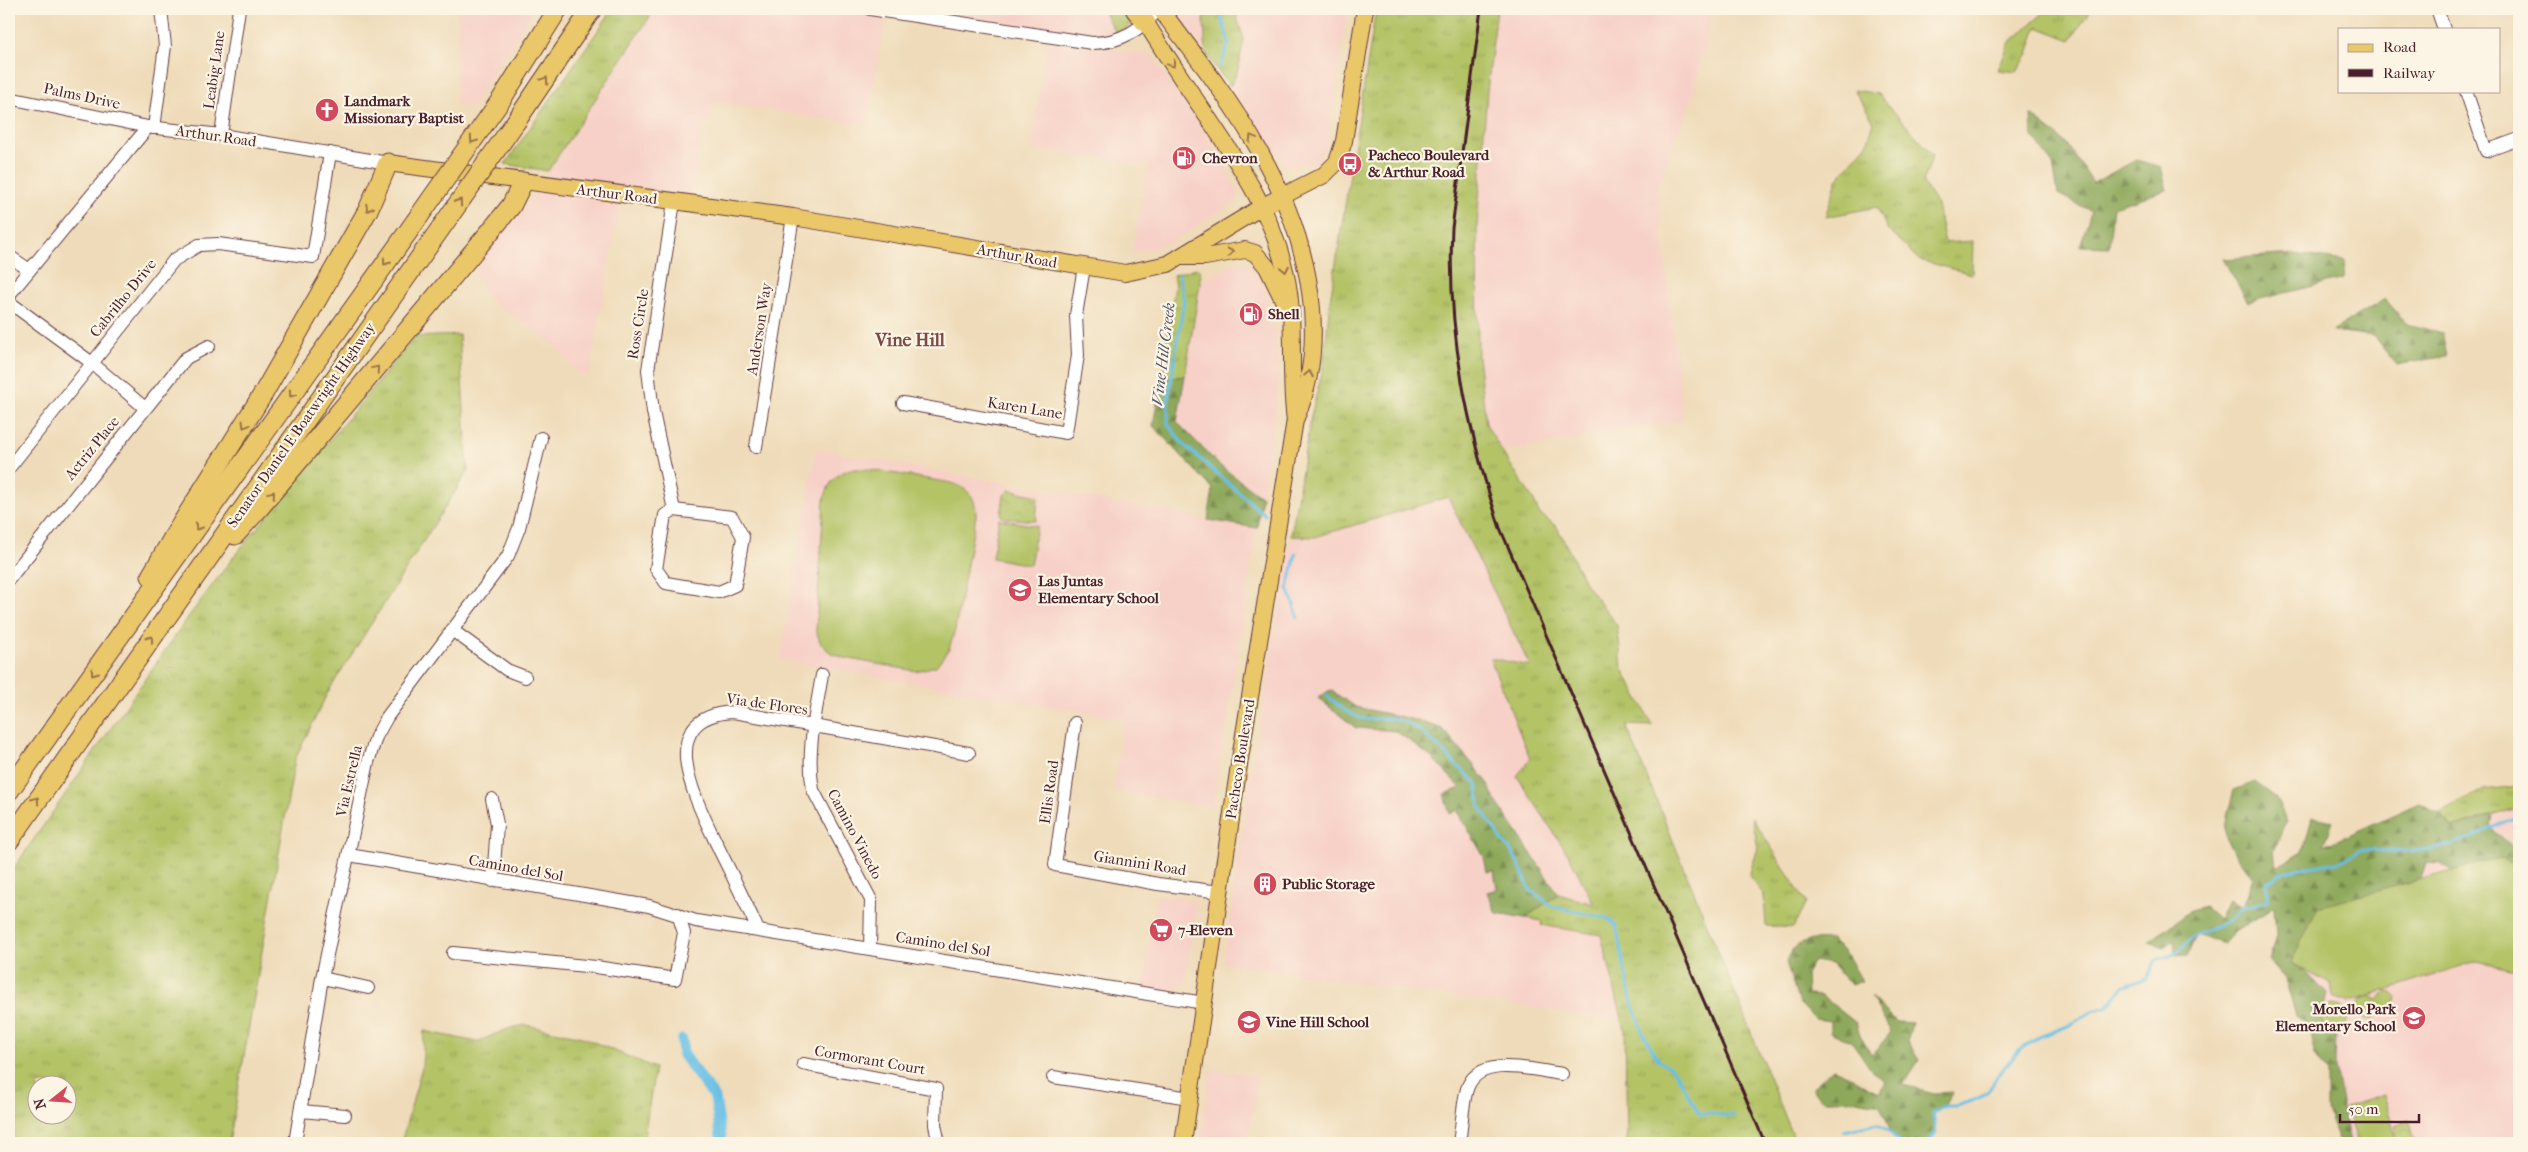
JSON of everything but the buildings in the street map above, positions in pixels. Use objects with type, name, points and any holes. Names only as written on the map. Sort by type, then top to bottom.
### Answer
[{"type":"highway","name":"Senator Daniel E Boatwright Highway","points":[[9,791],[501,100],[558,9]]},
{"type":"highway","name":"Senator Daniel E Boatwright Highway","points":[[9,840],[517,120],[592,9]]},
{"type":"highway","points":[[109,653],[172,538],[243,428],[356,232],[374,197],[388,163]]},
{"type":"highway","points":[[201,566],[260,508],[511,206],[523,182]]},
{"type":"main road","name":"Pacheco Boulevard","points":[[1160,9],[1225,94],[1272,171],[1292,218],[1310,284],[1313,327],[1311,366],[1304,400],[1295,420],[1220,892],[1183,1143]]},
{"type":"main road","points":[[1284,196],[1324,175],[1336,162],[1344,142],[1365,9]]},
{"type":"main road","name":"Pacheco Boulevard","points":[[1140,16],[1216,129],[1263,206],[1283,260],[1290,292],[1291,396],[1295,420]]},
{"type":"main road","name":"Arthur Road","points":[[388,163],[793,217],[1084,267],[1136,272],[1160,267],[1182,257],[1263,206],[1284,196]]},
{"type":"main road","points":[[1182,257],[1205,257],[1245,250],[1256,253],[1267,267],[1291,313]]},
{"type":"street","points":[[9,295],[28,269],[151,127],[165,46],[161,9]]},
{"type":"street","name":"Leabig Lane","points":[[221,135],[239,9]]},
{"type":"street","points":[[870,9],[1092,43],[1106,43],[1120,39],[1140,16],[1160,9]]},
{"type":"street","points":[[2438,9],[2444,28]]},
{"type":"street","points":[[2466,92],[2486,150],[2519,141]]},
{"type":"street","name":"Palms Drive","points":[[9,98],[151,127]]},
{"type":"street","name":"Arthur Road","points":[[151,127],[221,135],[388,163]]},
{"type":"street","name":"Cabrilho Drive","points":[[9,468],[174,260],[199,245],[218,244],[313,256],[330,153]]},
{"type":"street","name":"Ross Circle","points":[[674,202],[648,370],[653,412],[674,510]]},
{"type":"street","name":"Anderson Way","points":[[756,447],[793,217]]},
{"type":"street","points":[[9,256],[28,269]]},
{"type":"street","name":"Karen Lane","points":[[903,403],[1066,433],[1078,354],[1076,315],[1084,267]]},
{"type":"street","points":[[9,302],[92,363],[145,408]]},
{"type":"street","name":"Actriz Place","points":[[9,579],[186,358],[209,346]]},
{"type":"street","name":"Via Estrella","points":[[295,1143],[322,978],[368,762],[376,737],[387,717],[508,556],[519,528],[541,438]]},
{"type":"street","points":[[674,510],[732,518],[743,537],[735,586],[719,592],[666,583],[656,569],[665,515],[674,510]]},
{"type":"street","points":[[452,630],[507,670],[526,677]]},
{"type":"street","name":"Camino Vinedo","points":[[822,675],[814,727],[810,774],[813,790],[871,900],[870,948]]},
{"type":"street","name":"Via de Flores","points":[[758,930],[692,793],[686,765],[686,743],[693,728],[705,717],[718,713],[733,712],[969,753]]},
{"type":"street","name":"Ellis Road","points":[[1055,865],[1075,723]]},
{"type":"street","points":[[492,799],[497,824],[493,881]]},
{"type":"street","name":"Camino del Sol","points":[[349,856],[649,906],[696,921],[1204,1002]]},
{"type":"street","name":"Giannini Road","points":[[1055,865],[1158,884],[1220,892]]},
{"type":"street","points":[[453,953],[596,967],[674,979],[684,933],[678,914]]},
{"type":"street","points":[[322,978],[368,988]]},
{"type":"street","name":"Cormorant Court","points":[[803,1064],[936,1089],[935,1125],[939,1143]]},
{"type":"street","points":[[1459,1143],[1467,1087],[1479,1072],[1498,1065],[1562,1074]]},
{"type":"street","points":[[1053,1077],[1190,1098]]},
{"type":"street","points":[[301,1111],[345,1114]]},
{"type":"shaded area","points":[[458,9],[534,9],[471,108],[456,105]]},
{"type":"shaded area","points":[[655,9],[887,9],[867,125],[714,102],[708,124],[703,124],[691,204],[621,195],[589,376],[576,372],[556,346],[490,300],[473,273],[530,199]]},
{"type":"shaded area","points":[[911,9],[1102,9],[1116,34],[1099,35]]},
{"type":"shaded area","points":[[1175,9],[1203,9],[1206,55]]},
{"type":"shaded area","points":[[1234,9],[1348,9],[1327,147],[1316,162],[1285,166],[1230,86],[1237,73],[1244,39]]},
{"type":"shaded area","points":[[1497,9],[1712,9],[1695,91],[1657,187],[1683,420],[1502,452],[1486,424],[1478,357],[1477,226],[1487,91]]},
{"type":"shaded area","points":[[1047,43],[1151,54],[1210,141],[1238,190],[1238,199],[1174,241],[1156,248],[1132,252],[1148,165],[1031,149]]},
{"type":"shaded area","points":[[1240,262],[1254,267],[1259,273],[1270,308],[1277,343],[1279,367],[1276,406],[1262,497],[1219,465],[1177,422],[1200,283],[1232,264]]},
{"type":"shaded area","name":"Las Juntas Elementary School","points":[[816,449],[1257,528],[1213,807],[1113,791],[1124,719],[780,660]]},
{"type":"shaded area","points":[[1448,497],[1530,666],[1491,658],[1569,856],[1594,905],[1558,894],[1494,798],[1486,780],[1443,729],[1415,720],[1356,707],[1330,690],[1318,698],[1356,728],[1396,731],[1431,757],[1461,788],[1450,814],[1457,810],[1484,857],[1487,872],[1493,871],[1497,890],[1487,892],[1542,921],[1542,925],[1601,934],[1623,1021],[1223,963],[1246,806],[1291,536],[1315,537]]},
{"type":"shaded area","name":"Morello Park Elementary School","points":[[2519,806],[2519,1138],[2504,1143],[2349,1143],[2269,890]]},
{"type":"shaded area","points":[[1157,895],[1193,900],[1197,904],[1184,985],[1152,995],[1142,993]]},
{"type":"shaded area","points":[[1211,1069],[1259,1076],[1247,1143],[1200,1143]]},
{"type":"green space","points":[[613,9],[655,9],[548,171],[505,164]]},
{"type":"green space","points":[[1102,9],[1123,9],[1130,18],[1128,27],[1116,34]]},
{"type":"green space","points":[[1203,9],[1234,9],[1244,39],[1237,73],[1230,86],[1206,55]]},
{"type":"green space","points":[[1376,9],[1497,9],[1487,91],[1477,226],[1478,357],[1486,424],[1533,499],[1539,513],[1557,527],[1587,586],[1617,625],[1622,667],[1653,726],[1626,725],[1796,1143],[1627,1143],[1625,1030],[1601,935],[1541,925],[1542,921],[1525,918],[1558,894],[1594,904],[1569,856],[1517,776],[1530,759],[1490,658],[1530,666],[1448,497],[1315,537],[1291,536],[1311,416],[1323,368],[1330,301]]},
{"type":"green space","points":[[2046,9],[2091,9],[2071,40],[2037,27],[2028,54],[2017,72],[1998,70],[2010,42]]},
{"type":"green space","points":[[1854,90],[1878,94],[1933,155],[1923,183],[1937,205],[1945,243],[1973,241],[1972,274],[1919,260],[1887,229],[1877,207],[1825,217],[1838,178],[1867,144],[1874,122]]},
{"type":"green space","points":[[2031,115],[2066,143],[2093,183],[2136,160],[2161,167],[2167,190],[2113,207],[2109,247],[2080,246],[2091,211],[2058,194],[2053,165],[2032,135]]},
{"type":"green space","points":[[2294,254],[2345,261],[2343,279],[2248,302],[2223,259]]},
{"type":"green space","points":[[1196,268],[1200,270],[1200,283],[1185,376],[1161,379],[1175,286],[1173,275]]},
{"type":"green space","points":[[2385,299],[2407,324],[2442,333],[2447,356],[2397,365],[2373,336],[2332,331]]},
{"type":"green space","points":[[459,335],[468,471],[328,692],[295,759],[229,1143],[9,1143],[9,875],[189,616],[235,555],[415,337]]},
{"type":"green space","points":[[1185,376],[1177,422],[1219,465],[1262,497],[1257,528],[1208,520],[1213,489],[1153,426],[1161,379]]},
{"type":"green space","points":[[850,469],[867,469],[952,483],[967,491],[973,499],[976,516],[955,630],[949,649],[936,666],[916,671],[844,658],[831,653],[821,644],[816,631],[824,500],[832,481],[839,474]]},
{"type":"green space","points":[[1009,490],[1038,496],[1036,521],[1001,516],[1004,495]]},
{"type":"green space","points":[[999,519],[1037,526],[1030,565],[992,558]]},
{"type":"green space","points":[[1330,690],[1356,707],[1415,720],[1443,729],[1486,780],[1494,798],[1558,894],[1525,918],[1496,913],[1487,892],[1497,889],[1494,871],[1487,872],[1484,857],[1457,810],[1450,814],[1444,794],[1461,788],[1431,757],[1396,731],[1356,728],[1318,698]]},
{"type":"green space","points":[[2255,782],[2275,797],[2287,821],[2274,850],[2276,867],[2303,852],[2312,817],[2333,821],[2324,846],[2419,803],[2440,813],[2452,828],[2492,815],[2490,828],[2514,847],[2511,864],[2500,858],[2452,871],[2441,863],[2426,862],[2421,879],[2318,908],[2291,963],[2304,970],[2327,994],[2322,1017],[2325,1026],[2336,1030],[2335,1068],[2350,1143],[2339,1143],[2327,1111],[2327,1073],[2315,1054],[2308,1026],[2296,1016],[2285,979],[2269,961],[2276,936],[2274,907],[2236,931],[2224,943],[2196,935],[2187,957],[2175,954],[2174,939],[2164,947],[2149,942],[2188,912],[2205,907],[2219,919],[2228,900],[2243,907],[2253,877],[2229,845],[2225,829],[2234,790]]},
{"type":"green space","points":[[2519,786],[2519,806],[2452,828],[2440,813],[2484,790]]},
{"type":"green space","points":[[1752,817],[1806,903],[1793,928],[1766,926],[1764,895],[1749,876],[1758,848]]},
{"type":"green space","points":[[2500,858],[2517,868],[2519,876],[2519,938],[2515,967],[2511,968],[2477,961],[2348,1002],[2332,997],[2330,984],[2291,963],[2318,907]]},
{"type":"green space","points":[[1831,939],[1848,956],[1862,981],[1851,985],[1831,964],[1814,961],[1806,974],[1807,995],[1822,996],[1856,1023],[1860,1036],[1872,1055],[1891,1032],[1871,997],[1897,1022],[1912,1023],[1907,1042],[1919,1060],[1903,1085],[1934,1093],[1953,1092],[1944,1106],[1933,1114],[1936,1132],[1928,1143],[1899,1143],[1891,1132],[1881,1105],[1858,1100],[1823,1100],[1811,1089],[1833,1069],[1880,1092],[1885,1081],[1872,1071],[1852,1042],[1830,1032],[1830,1021],[1815,1019],[1799,1003],[1786,962],[1790,954],[1799,944],[1804,942]]},
{"type":"green space","points":[[2386,991],[2392,992],[2397,997],[2395,1007],[2390,1010],[2382,1008],[2374,1019],[2366,1019],[2360,1016],[2357,1006],[2360,1000],[2370,995],[2378,999]]},
{"type":"green space","points":[[2334,1004],[2343,1008],[2347,1017],[2343,1026],[2334,1030],[2325,1026],[2321,1017],[2325,1008]]},
{"type":"green space","points":[[526,1025],[582,1037],[655,1068],[643,1143],[401,1143],[422,1067],[424,1031],[477,1042],[510,1028]]},
{"type":"green space","points":[[2383,1095],[2398,1143],[2358,1143],[2346,1107]]},
{"type":"green space","points":[[2409,1120],[2416,1143],[2400,1143],[2395,1125]]},
{"type":"waterway","name":"Vine Hill Creek","points":[[1219,9],[1229,43],[1220,67]]},
{"type":"waterway","name":"Vine Hill Creek","points":[[1179,274],[1184,301],[1168,400],[1168,424],[1182,443],[1265,515]]},
{"type":"waterway","name":"Vine Hill Creek","points":[[1296,554],[1288,588],[1298,617]]},
{"type":"waterway","points":[[1326,695],[1344,710],[1354,715],[1365,719],[1390,718],[1401,720],[1426,736],[1477,783],[1480,807],[1514,855],[1531,891],[1554,907],[1607,918],[1616,926],[1631,1000],[1643,1033],[1659,1061],[1673,1069],[1699,1113],[1734,1116]]},
{"type":"waterway","name":"Vine Hill Creek","points":[[1928,1143],[1936,1132],[1933,1114],[1944,1106],[1957,1106],[1979,1098],[1989,1090],[2001,1071],[2019,1051],[2039,1037],[2068,1026],[2093,1011],[2107,1007],[2123,987],[2147,978],[2156,960],[2175,954],[2196,935],[2229,921],[2242,907],[2267,902],[2267,882],[2285,871],[2338,862],[2362,850],[2409,852],[2453,845],[2519,816]]},
{"type":"waterway","points":[[682,1040],[683,1055],[715,1098],[722,1143]]},
{"type":"waterway","name":"Vine Hill Creek","points":[[1844,1131],[1877,1124],[1891,1132],[1899,1143]]},
{"type":"railway","points":[[1481,9],[1452,228],[1451,267],[1456,343],[1469,417],[1478,454],[1500,528],[1765,1143]]},
{"type":"place","name":"Landmark Missionary Baptist","points":[[327,110]]},
{"type":"place","name":"Chevron","points":[[1184,158]]},
{"type":"place","name":"Pacheco Boulevard & Arthur Road","points":[[1350,164]]},
{"type":"place","name":"Shell","points":[[1251,314]]},
{"type":"place","name":"Las Juntas Elementary School","points":[[1020,590]]},
{"type":"place","name":"Public Storage","points":[[1265,884]]},
{"type":"place","name":"7-Eleven","points":[[1161,930]]},
{"type":"place","name":"Morello Park Elementary School","points":[[2414,1018]]},
{"type":"place","name":"Vine Hill School","points":[[1249,1022]]},
{"type":"district","name":"Vine Hill","points":[[910,340]]}]
